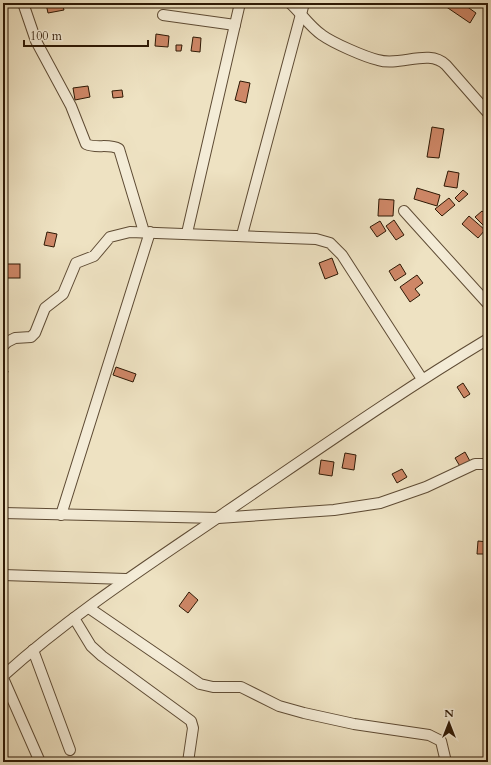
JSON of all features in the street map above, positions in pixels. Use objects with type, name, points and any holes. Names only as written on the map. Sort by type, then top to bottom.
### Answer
[{"type":"street","points":[[23,3],[36,41],[71,106],[86,144],[90,147],[115,146],[119,149],[147,232],[61,515]]},
{"type":"street","points":[[187,233],[240,3]]},
{"type":"street","points":[[290,3],[322,35],[380,61],[387,62],[438,59],[446,65],[488,113]]},
{"type":"street","points":[[242,235],[304,3]]},
{"type":"street","points":[[163,15],[235,25]]},
{"type":"street","points":[[404,212],[488,304]]},
{"type":"street","points":[[3,346],[11,340],[31,337],[35,333],[45,308],[62,294],[76,264],[94,256],[110,237],[130,232],[147,232],[316,239],[330,243],[342,255],[422,379]]},
{"type":"street","points":[[40,762],[3,677],[33,650],[126,579],[422,379],[488,339]]},
{"type":"street","points":[[3,513],[218,518],[334,510],[380,502],[426,487],[475,464],[488,464]]},
{"type":"street","points":[[3,575],[126,579]]},
{"type":"street","points":[[89,608],[200,684],[213,687],[241,687],[279,706],[304,713],[354,724],[429,735],[441,741],[446,762]]},
{"type":"street","points":[[74,618],[91,646],[102,656],[191,721],[193,728],[188,762]]},
{"type":"street","points":[[33,650],[70,750]]},
{"type":"building","points":[[62,3],[64,10],[48,13],[46,4]]},
{"type":"building","points":[[446,3],[462,3],[476,13],[470,23],[445,6]]},
{"type":"building","points":[[156,34],[169,36],[168,47],[155,46]]},
{"type":"building","points":[[193,37],[201,38],[200,52],[191,51]]},
{"type":"building","points":[[176,45],[182,45],[181,51],[176,51]]},
{"type":"building","points":[[240,81],[250,83],[246,103],[235,100]]},
{"type":"building","points":[[88,86],[90,97],[75,100],[73,88]]},
{"type":"building","points":[[122,90],[123,97],[113,98],[112,91]]},
{"type":"building","points":[[432,127],[444,129],[439,158],[427,157]]},
{"type":"building","points":[[448,171],[459,173],[457,188],[444,186]]},
{"type":"building","points":[[417,188],[440,195],[437,206],[414,199]]},
{"type":"building","points":[[463,190],[468,194],[459,202],[455,198]]},
{"type":"building","points":[[449,198],[455,205],[442,216],[435,209]]},
{"type":"building","points":[[379,199],[394,200],[393,216],[378,216]]},
{"type":"building","points":[[482,211],[488,216],[488,230],[475,217]]},
{"type":"building","points":[[469,216],[485,230],[478,238],[462,224]]},
{"type":"building","points":[[394,220],[404,235],[396,240],[386,226]]},
{"type":"building","points":[[380,221],[386,231],[377,237],[370,227]]},
{"type":"building","points":[[47,232],[57,234],[54,247],[44,245]]},
{"type":"building","points":[[332,258],[338,274],[325,279],[319,263]]},
{"type":"building","points":[[7,264],[20,264],[20,278],[7,278]]},
{"type":"building","points":[[400,264],[406,274],[395,281],[389,271]]},
{"type":"building","points":[[417,275],[423,283],[415,289],[420,295],[410,302],[400,287]]},
{"type":"building","points":[[116,367],[136,374],[133,382],[113,375]]},
{"type":"building","points":[[3,370],[8,371],[5,383],[3,382]]},
{"type":"building","points":[[463,383],[470,394],[464,398],[457,387]]},
{"type":"building","points":[[465,452],[471,463],[461,468],[455,458]]},
{"type":"building","points":[[345,453],[356,455],[354,470],[342,468]]},
{"type":"building","points":[[321,460],[334,462],[332,476],[319,474]]},
{"type":"building","points":[[402,469],[407,477],[397,483],[392,474]]},
{"type":"building","points":[[478,541],[488,542],[488,554],[477,554]]},
{"type":"building","points":[[189,592],[198,600],[188,613],[179,606]]}]
